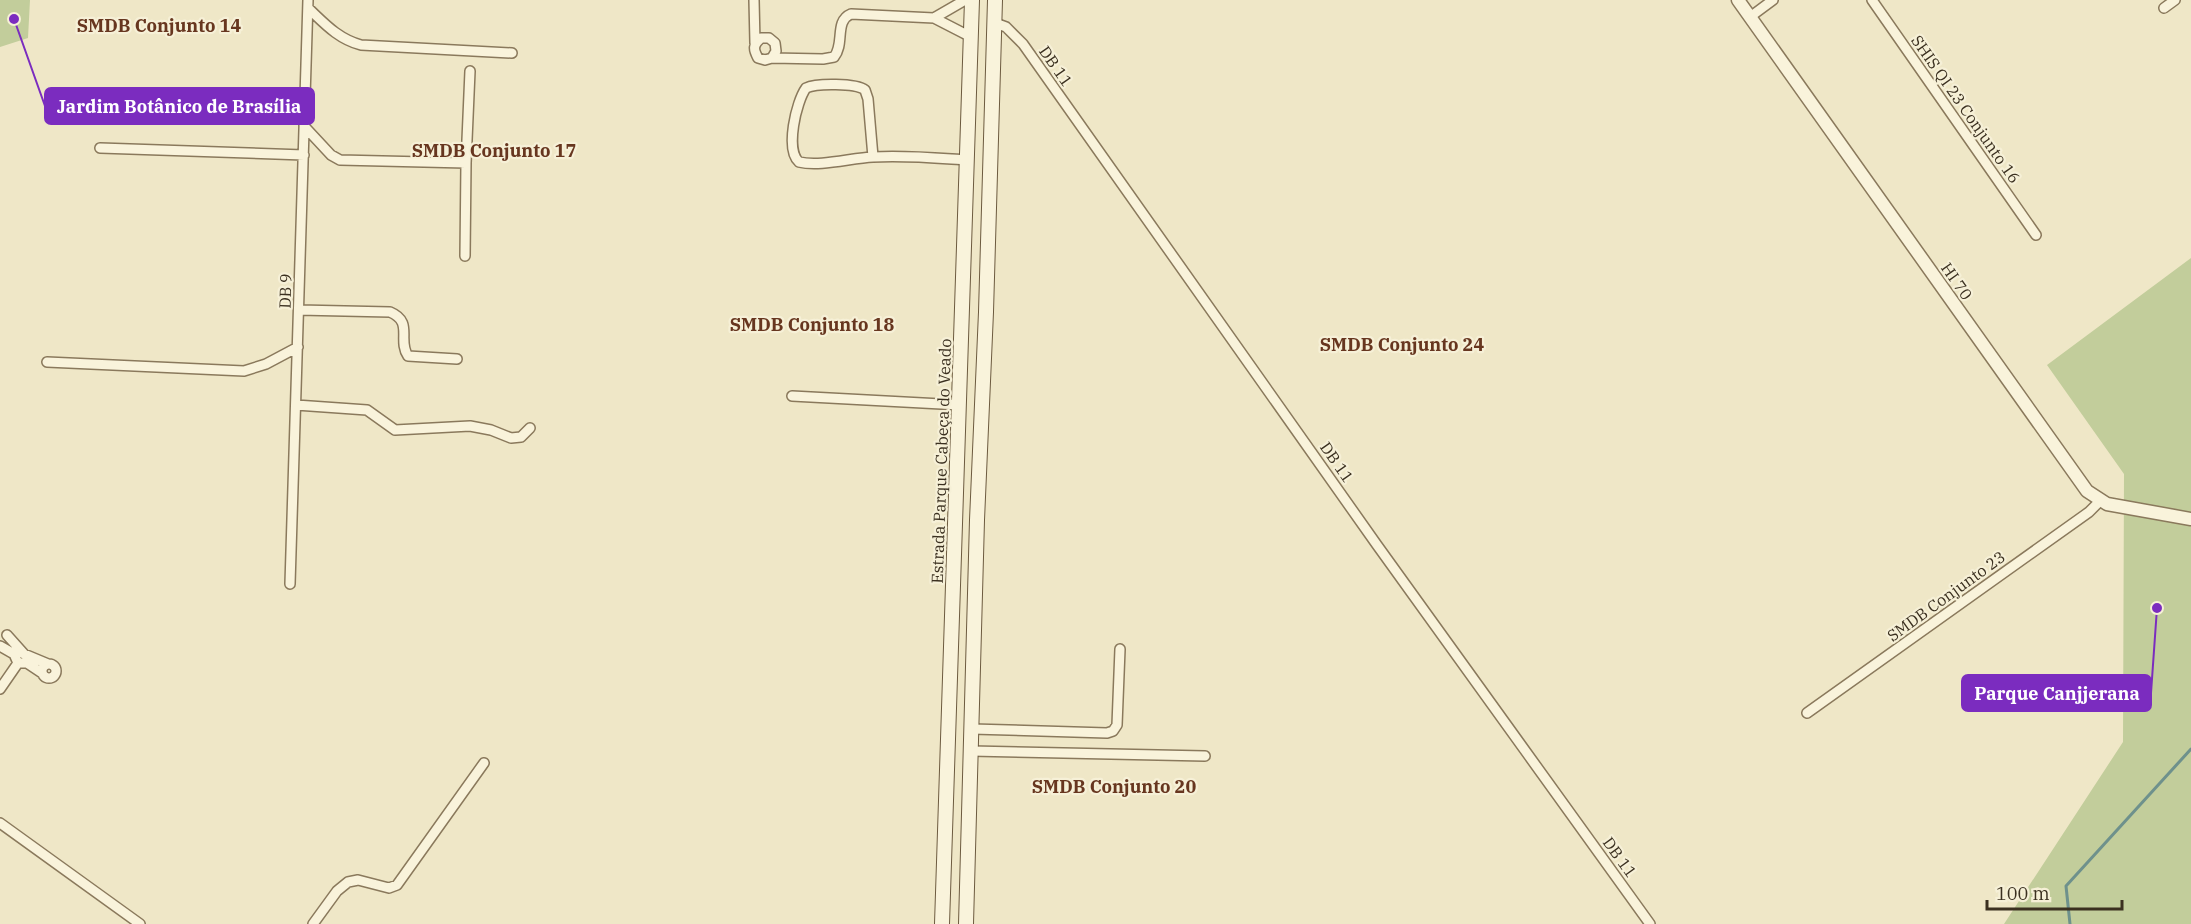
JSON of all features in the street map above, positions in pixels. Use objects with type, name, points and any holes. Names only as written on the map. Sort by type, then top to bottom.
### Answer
[{"type":"main road","name":"Estrada Parque Cabeça do Veado","points":[[942,924],[972,0]]},
{"type":"main road","points":[[966,924],[995,0]]},
{"type":"main road","points":[[966,184],[990,186]]},
{"type":"street","points":[[754,0],[754,51],[758,58],[765,60],[834,57],[837,53],[843,18],[851,14],[934,18],[971,38]]},
{"type":"street","points":[[934,18],[965,0]]},
{"type":"street","name":"HI 70","points":[[1738,0],[2087,491],[2100,501],[2119,507],[2191,519]]},
{"type":"street","points":[[1750,17],[1773,0]]},
{"type":"street","name":"SHIS QI 23 Conjunto 16","points":[[1872,0],[2036,235]]},
{"type":"street","points":[[2164,8],[2175,0]]},
{"type":"street","points":[[308,4],[333,32],[348,42],[361,45],[512,53]]},
{"type":"street","name":"DB 9","points":[[290,584],[308,4]]},
{"type":"street","name":"DB 11","points":[[995,23],[1006,27],[1023,44],[1377,545],[1650,924]]},
{"type":"street","points":[[755,43],[761,38],[769,38],[775,43],[776,51],[772,58]]},
{"type":"street","points":[[465,256],[470,71]]},
{"type":"street","points":[[873,157],[868,99],[865,90],[857,86],[816,85],[806,88],[794,129],[792,147],[795,159],[805,163],[911,156],[967,160]]},
{"type":"street","points":[[304,126],[331,155],[340,160],[466,163]]},
{"type":"street","points":[[100,148],[304,154]]},
{"type":"street","points":[[299,310],[390,312],[397,315],[403,322],[404,349],[408,356],[457,359]]},
{"type":"street","points":[[46,362],[244,371],[266,364],[298,347]]},
{"type":"street","points":[[792,396],[960,405]]},
{"type":"street","points":[[296,405],[367,410],[395,430],[470,426],[516,438],[525,435],[530,428]]},
{"type":"street","name":"SMDB Conjunto 23","points":[[1807,713],[2089,512],[2100,501]]},
{"type":"street","points":[[0,645],[7,642],[3,633]]},
{"type":"street","points":[[3,633],[24,654],[48,664],[42,668],[42,673],[27,663],[18,663]]},
{"type":"street","points":[[0,645],[14,654],[18,663]]},
{"type":"street","points":[[972,729],[1113,731],[1117,725],[1120,649]]},
{"type":"street","points":[[0,689],[18,663]]},
{"type":"street","points":[[972,751],[1204,756]]},
{"type":"street","points":[[313,924],[338,891],[348,882],[358,880],[389,888],[397,885],[484,763]]},
{"type":"street","points":[[0,823],[140,924]]},
{"type":"green space","points":[[0,0],[30,0],[28,38],[0,47]]},
{"type":"green space","points":[[2191,258],[2191,924],[2004,924],[2123,742],[2124,474],[2047,365]]},
{"type":"waterway","points":[[2070,924],[2066,886],[2191,749]]},
{"type":"place","name":"Jardim Botânico de Brasília","points":[[14,19]]},
{"type":"place","name":"Parque Canjjerana","points":[[2157,608]]},
{"type":"district","name":"SMDB Conjunto 14","points":[[159,26]]},
{"type":"district","name":"SMDB Conjunto 17","points":[[494,151]]},
{"type":"district","name":"SMDB Conjunto 18","points":[[812,325]]},
{"type":"district","name":"SMDB Conjunto 24","points":[[1402,345]]},
{"type":"district","name":"SMDB Conjunto 20","points":[[1114,787]]}]
